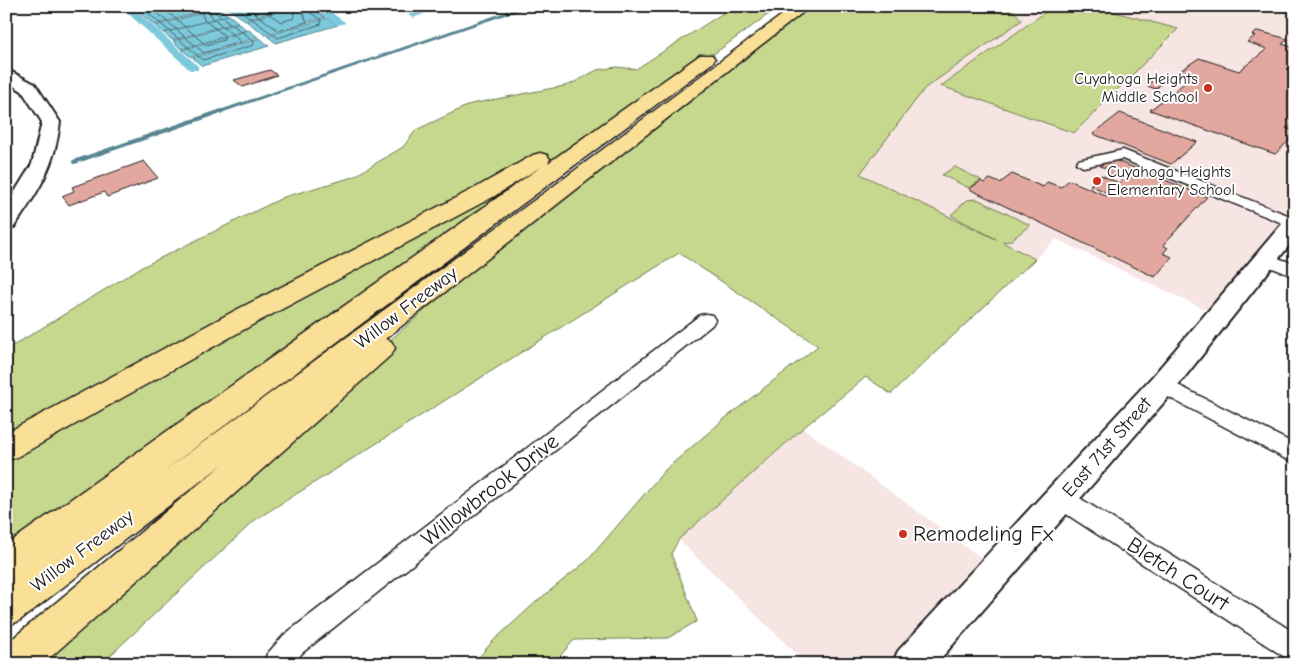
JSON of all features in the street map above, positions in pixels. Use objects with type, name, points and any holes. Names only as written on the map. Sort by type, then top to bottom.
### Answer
[{"type":"highway","points":[[742,33],[780,6]]},
{"type":"highway","name":"Willow Freeway","points":[[6,608],[574,182],[804,6]]},
{"type":"highway","name":"Willow Freeway","points":[[6,566],[720,49]]},
{"type":"highway","points":[[6,448],[245,317],[485,192],[682,76]]},
{"type":"highway","points":[[13,664],[574,182]]},
{"type":"main road","points":[[6,74],[28,88],[52,122],[44,163],[33,185],[6,222]]},
{"type":"main road","name":"East 71st Street","points":[[911,664],[1062,499],[1162,385],[1295,223]]},
{"type":"street","points":[[1083,162],[1123,154],[1295,223]]},
{"type":"street","points":[[1266,259],[1295,271]]},
{"type":"street","name":"Willowbrook Drive","points":[[277,664],[294,644],[706,320]]},
{"type":"street","points":[[1162,385],[1295,455]]},
{"type":"street","name":"Bletch Court","points":[[1062,499],[1295,650]]},
{"type":"shaded area","points":[[1009,6],[1295,6],[1295,210],[1219,316],[1056,239],[1035,259],[860,174],[925,88],[1022,20]]},
{"type":"shaded area","points":[[803,428],[998,570],[912,664],[807,664],[678,539]]},
{"type":"green space","points":[[734,6],[780,6],[6,566],[6,350],[140,268],[284,197],[353,177],[403,147],[416,130],[471,104],[569,85],[597,70],[616,67],[636,69]]},
{"type":"green space","points":[[804,6],[1009,6],[1022,20],[925,88],[860,174],[996,239],[951,215],[967,200],[977,199],[1030,225],[1010,241],[1002,242],[1035,259],[891,394],[866,377],[803,428],[679,539],[671,554],[697,621],[668,638],[574,640],[553,664],[473,664],[492,642],[536,602],[588,560],[665,470],[723,420],[818,346],[679,253],[255,520],[101,664],[13,664],[574,182]]},
{"type":"green space","points":[[1054,6],[1092,6],[1178,29],[1074,133],[941,86]]},
{"type":"green space","points":[[954,167],[981,180],[969,188],[942,175]]},
{"type":"water","points":[[158,6],[218,7],[154,25],[138,11]]},
{"type":"water","points":[[292,6],[245,20],[226,7]]},
{"type":"water","points":[[297,6],[308,6],[325,17],[265,35],[246,21]]},
{"type":"water","points":[[219,8],[228,15],[163,33],[155,26]]},
{"type":"water","points":[[229,15],[238,22],[172,40],[164,33]]},
{"type":"water","points":[[327,18],[338,25],[276,43],[267,36]]},
{"type":"water","points":[[238,23],[247,30],[181,49],[173,41]]},
{"type":"water","points":[[249,30],[258,37],[191,57],[182,50]]},
{"type":"water","points":[[260,38],[269,46],[202,66],[193,58]]},
{"type":"building","points":[[1258,31],[1288,39],[1282,44],[1295,48],[1295,116],[1292,119],[1295,120],[1295,127],[1286,128],[1295,132],[1295,135],[1275,154],[1150,110],[1191,78],[1177,73],[1199,58],[1239,71],[1267,49],[1247,42]]},
{"type":"building","points":[[270,70],[277,75],[243,87],[234,80]]},
{"type":"building","points":[[1154,79],[1163,82],[1156,89],[1147,86]]},
{"type":"building","points":[[1120,113],[1197,142],[1171,164],[1093,134]]},
{"type":"building","points":[[1110,158],[1207,197],[1163,245],[1168,248],[1163,253],[1172,257],[1155,277],[969,189],[981,181],[984,183],[990,179],[1000,183],[1012,174],[1043,187],[1047,182],[1061,187],[1069,180],[1107,196],[1108,193],[1090,185],[1101,175],[1119,183],[1123,179],[1107,173],[1110,170],[1100,166]]},
{"type":"building","points":[[144,161],[158,178],[107,197],[104,192],[69,205],[62,196],[74,191],[72,187]]},
{"type":"waterway","points":[[125,6],[194,68]]},
{"type":"waterway","points":[[315,6],[341,23]]},
{"type":"waterway","points":[[413,15],[439,6]]},
{"type":"waterway","points":[[219,112],[527,6]]},
{"type":"waterway","points":[[74,162],[222,111]]},
{"type":"place","name":"Cuyahoga Heights Middle School","points":[[1208,88]]},
{"type":"place","name":"Cuyahoga Heights Elementary School","points":[[1097,181]]},
{"type":"place","name":"Remodeling Fx","points":[[903,534]]}]
